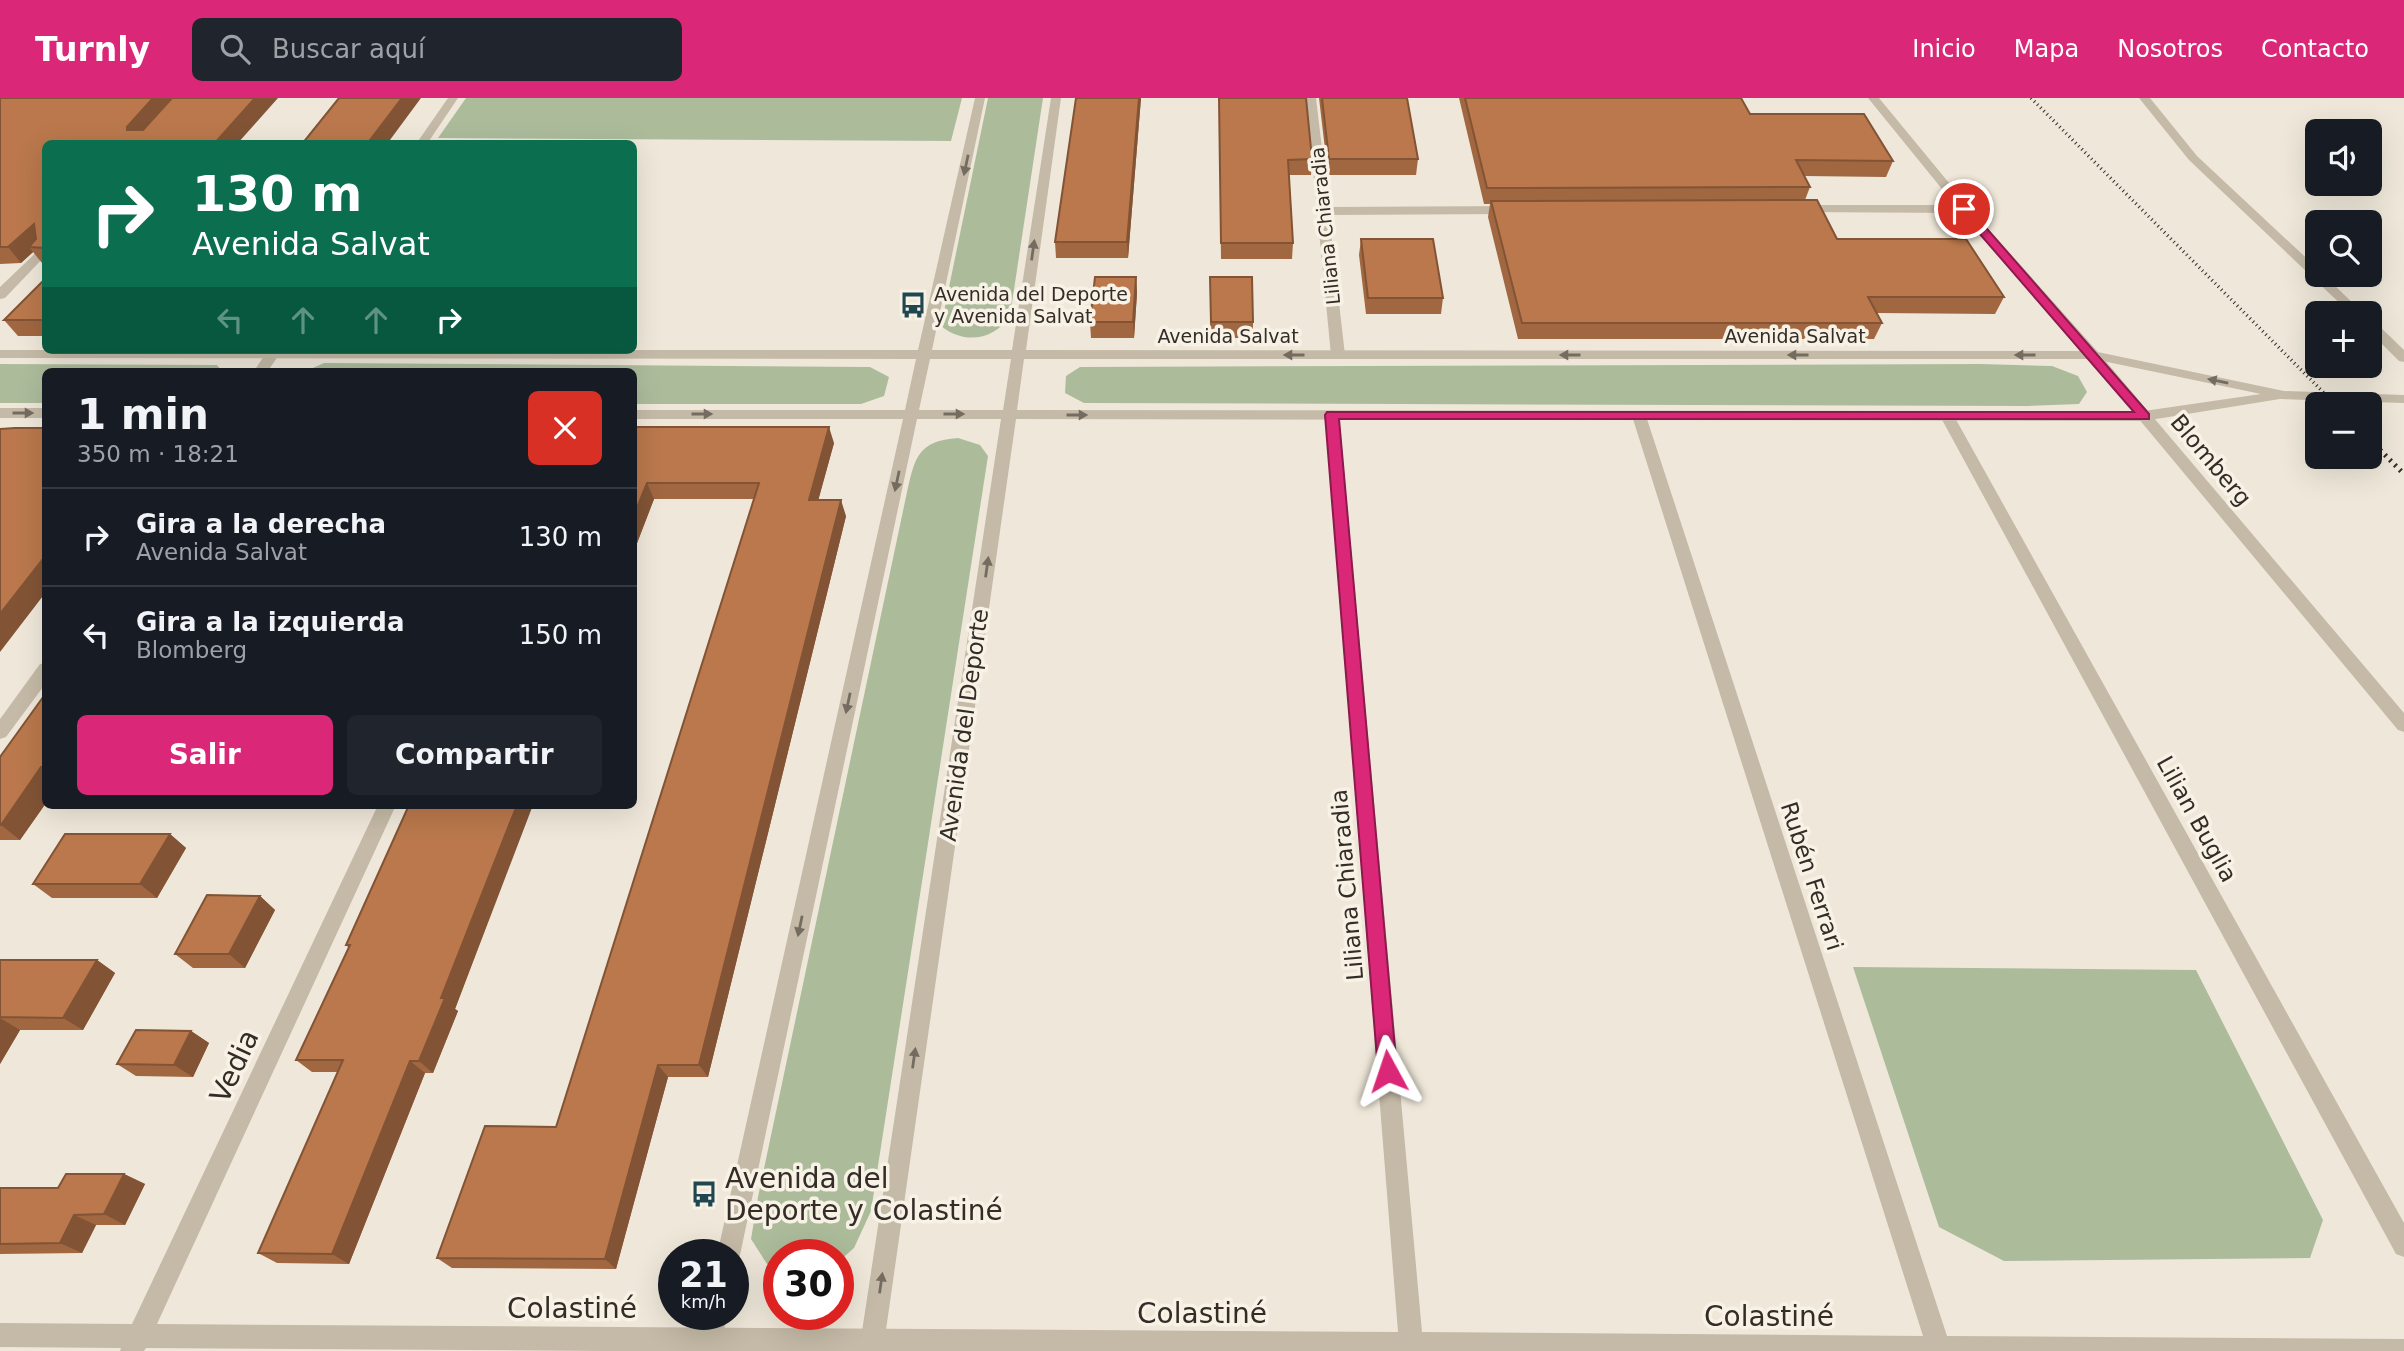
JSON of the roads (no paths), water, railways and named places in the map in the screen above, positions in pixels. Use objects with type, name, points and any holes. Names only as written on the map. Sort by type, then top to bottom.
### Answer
[{"type":"street","points":[[424,140],[453,98]]},
{"type":"street","points":[[731,1239],[980,98]]},
{"type":"street","name":"Avenida del Deporte","points":[[872,1346],[1056,98]]},
{"type":"street","name":"Liliana Chiaradia","points":[[1311,98],[1338,355]]},
{"type":"street","name":"Blomberg","points":[[1873,98],[1964,209],[2094,355],[2404,725]]},
{"type":"street","points":[[2144,98],[2193,158],[2344,301]]},
{"type":"street","points":[[1783,209],[1964,209]]},
{"type":"street","points":[[1323,211],[1532,210]]},
{"type":"street","points":[[0,295],[42,251]]},
{"type":"street","points":[[2382,337],[2404,358]]},
{"type":"street","name":"Avenida Salvat","points":[[0,355],[91,354]]},
{"type":"street","name":"Avenida Salvat","points":[[637,354],[2094,355],[2284,395],[2404,399]]},
{"type":"street","name":"Avenida Salvat","points":[[637,414],[2144,416],[2284,395]]},
{"type":"street","points":[[0,413],[42,413]]},
{"type":"street","name":"Liliana Chiaradia","points":[[1332,415],[1411,1348]]},
{"type":"street","name":"Rubén Ferrari","points":[[1639,416],[1939,1349]]},
{"type":"street","name":"Lilian Buglia","points":[[1947,416],[2404,1247]]},
{"type":"street","points":[[0,732],[42,674]]},
{"type":"street","name":"Vedia","points":[[136,1343],[385,809]]},
{"type":"street","name":"Colastiné","points":[[0,1335],[136,1343],[2404,1351]]},
{"type":"railway","points":[[2031,98],[2323,392]]},
{"type":"railway","points":[[2382,452],[2404,474]]},
{"type":"place","name":"Avenida del Deporte y Avenida Salvat","points":[[913,305]]},
{"type":"place","name":"Avenida del Deporte y Colastiné","points":[[704,1194]]}]
